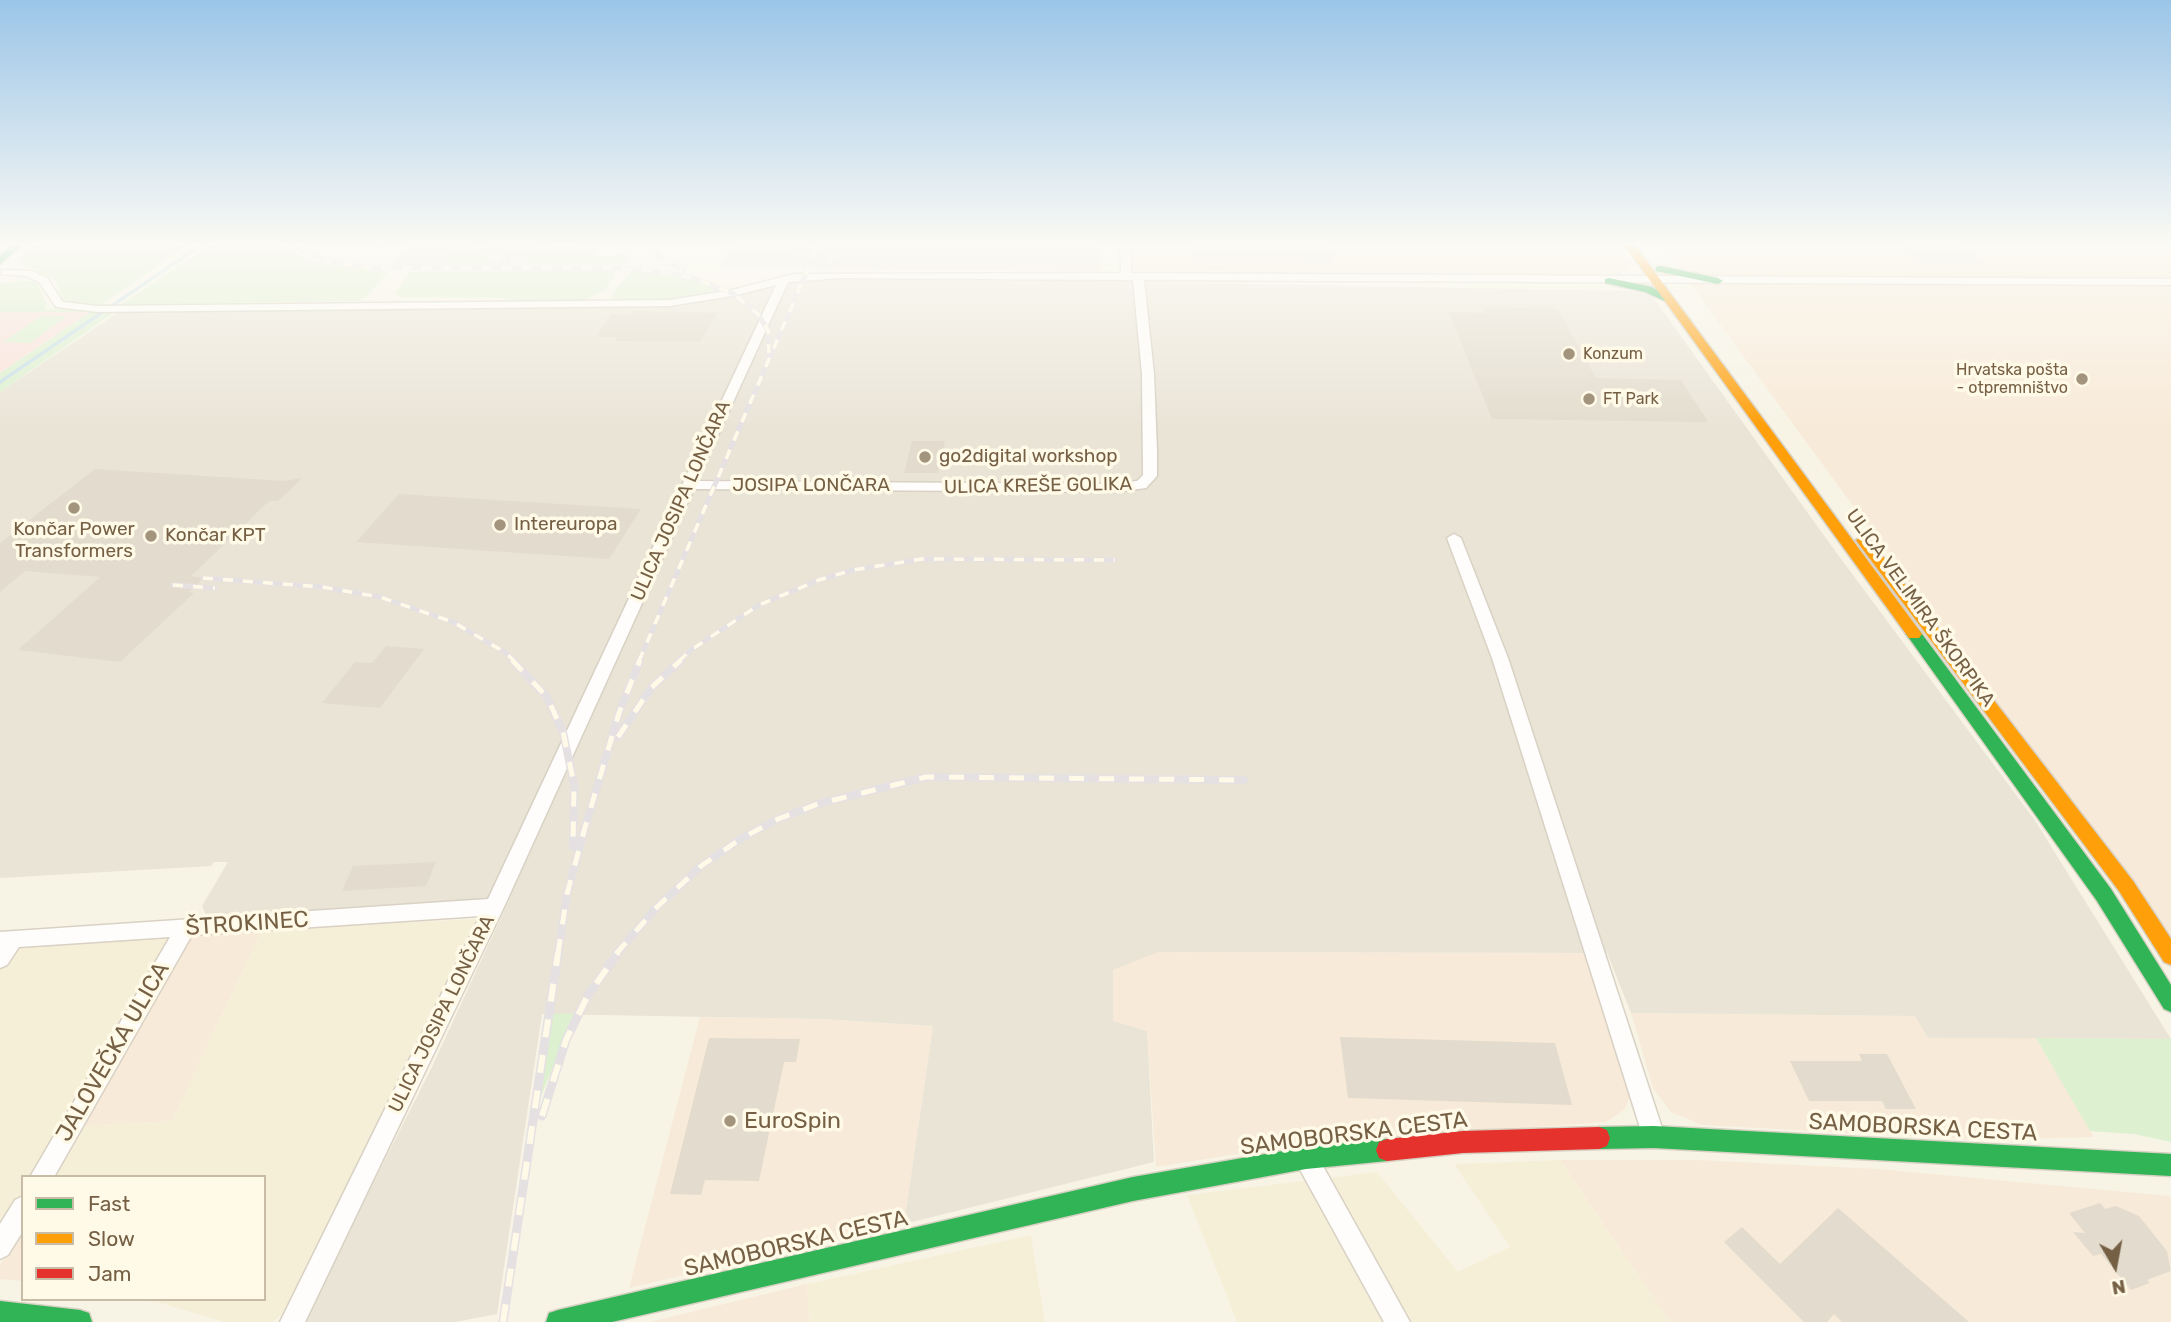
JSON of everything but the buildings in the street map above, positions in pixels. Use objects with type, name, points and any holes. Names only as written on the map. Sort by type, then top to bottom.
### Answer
[{"type":"main road","name":"ULICA VELIMIRA ŠKORPIKA","points":[[1673,305],[2104,895],[2171,1003]]},
{"type":"main road","name":"ULICA VELIMIRA ŠKORPIKA","points":[[1691,305],[2126,886],[2171,956]]},
{"type":"main road","name":"SAMOBORSKA CESTA","points":[[558,1322],[1133,1189],[1306,1158],[1464,1142],[1654,1137],[2171,1164]]},
{"type":"main road","points":[[2130,1162],[2171,1179]]},
{"type":"main road","points":[[0,1313],[80,1322]]},
{"type":"street","points":[[65,305],[121,309],[515,305]]},
{"type":"street","name":"ULICA JOSIPA LONČARA","points":[[292,1322],[494,907],[771,305]]},
{"type":"street","name":"ULICA KREŠE GOLIKA","points":[[933,487],[1114,488],[1141,485],[1150,476],[1148,374],[1137,305]]},
{"type":"street","name":"JOSIPA LONČARA","points":[[689,485],[933,487]]},
{"type":"street","points":[[1454,538],[1500,658],[1654,1137]]},
{"type":"street","name":"ŠTROKINEC","points":[[6,940],[494,907]]},
{"type":"street","name":"JALOVEČKA ULICA","points":[[42,1175],[186,928]]},
{"type":"street","points":[[0,959],[6,940]]},
{"type":"street","points":[[1306,1158],[1398,1322]]},
{"type":"street","points":[[0,1247],[21,1211]]},
{"type":"shaded area","points":[[1658,305],[1833,548],[2034,819],[2171,1039],[1928,1038],[1915,1016],[1631,1013],[1607,953],[1158,952],[1113,970],[1113,1021],[1147,1031],[1154,1162],[904,1224],[933,1026],[822,1019],[542,1014],[497,1314],[455,1322],[306,1322],[312,1303],[431,1069],[509,900],[206,915],[202,906],[228,862],[214,862],[211,866],[0,878],[0,392],[120,311],[684,306]]},
{"type":"shaded area","points":[[1706,305],[2171,305],[2171,940]]},
{"type":"shaded area","points":[[91,311],[9,367],[0,373],[0,312]]},
{"type":"shaded area","points":[[475,919],[482,922],[375,1146],[284,1312],[273,1322],[225,1322],[148,1301],[266,1301],[266,1175],[51,1175],[80,1126],[172,1121],[262,930]]},
{"type":"shaded area","points":[[262,930],[172,1121],[80,1126],[188,939],[203,932]]},
{"type":"shaded area","points":[[169,938],[35,1175],[21,1175],[21,1199],[0,1235],[0,968],[10,953],[20,945]]},
{"type":"shaded area","points":[[1157,952],[1584,953],[1631,1095],[1624,1110],[1606,1122],[1377,1139],[1374,1132],[1156,1167],[1147,1031],[1113,1022],[1113,969]]},
{"type":"shaded area","points":[[1631,1013],[1916,1016],[1928,1038],[2036,1038],[2094,1137],[1982,1140],[1702,1125],[1671,1112],[1653,1088]]},
{"type":"shaded area","points":[[700,1017],[822,1019],[933,1026],[904,1224],[629,1288]]},
{"type":"shaded area","points":[[1560,1160],[1670,1322],[1237,1322],[1187,1195],[1377,1172],[1458,1272],[1510,1247],[1454,1164]]},
{"type":"shaded area","points":[[1560,1160],[1697,1160],[1878,1169],[2169,1196],[2171,1322],[1670,1322]]},
{"type":"shaded area","points":[[21,1228],[21,1281],[0,1279],[0,1265]]},
{"type":"shaded area","points":[[1031,1235],[1045,1322],[810,1322],[807,1284]]},
{"type":"shaded area","points":[[807,1284],[810,1322],[649,1322]]},
{"type":"green space","points":[[0,305],[47,305],[45,309],[101,312],[0,381],[0,373],[90,312],[0,312]]},
{"type":"green space","points":[[120,311],[0,392],[0,384],[90,323],[107,312]]},
{"type":"green space","points":[[41,316],[67,316],[30,343],[3,342]]},
{"type":"green space","points":[[547,1014],[575,1014],[532,1118]]},
{"type":"green space","points":[[2036,1038],[2171,1039],[2171,1142],[2134,1134],[2090,1131]]},
{"type":"waterway","points":[[0,382],[113,305]]},
{"type":"railway","points":[[747,305],[757,313],[768,330],[769,353]]},
{"type":"railway","points":[[639,661],[792,305]]},
{"type":"railway","points":[[679,661],[691,650],[759,605],[819,580],[853,570],[922,559],[1115,560]]},
{"type":"railway","points":[[203,578],[322,587],[380,597],[453,622],[506,653],[514,661]]},
{"type":"railway","points":[[173,585],[215,588]]},
{"type":"railway","points":[[512,660],[547,697],[563,732],[574,784],[573,847]]},
{"type":"railway","points":[[558,954],[567,894],[586,824],[619,713],[640,660]]},
{"type":"railway","points":[[618,737],[651,688],[681,660]]},
{"type":"railway","points":[[616,954],[657,907],[701,866],[742,838],[778,819],[818,804],[926,777],[1244,780]]},
{"type":"railway","points":[[503,1322],[558,953]]},
{"type":"railway","points":[[542,1116],[566,1040],[588,995],[618,953]]},
{"type":"traffic: fast","points":[[1914,634],[2104,895],[2171,1003]]},
{"type":"traffic: fast","points":[[1599,1138],[1654,1137],[2171,1165]]},
{"type":"traffic: fast","points":[[558,1322],[1133,1189],[1306,1158],[1387,1150]]},
{"type":"traffic: fast","points":[[0,1313],[80,1322]]},
{"type":"traffic: slow","points":[[1673,305],[1914,634]]},
{"type":"traffic: slow","points":[[1863,540],[2126,886],[2171,956]]},
{"type":"traffic: jam","points":[[1387,1150],[1463,1142],[1599,1138]]},
{"type":"place","name":"Konzum","points":[[1569,354]]},
{"type":"place","name":"Hrvatska pošta - otpremništvo","points":[[2082,379]]},
{"type":"place","name":"FT Park","points":[[1589,399]]},
{"type":"place","name":"go2digital workshop","points":[[925,457]]},
{"type":"place","name":"Končar Power Transformers","points":[[74,508]]},
{"type":"place","name":"Intereuropa","points":[[500,525]]},
{"type":"place","name":"Končar KPT","points":[[151,536]]},
{"type":"place","name":"EuroSpin","points":[[730,1121]]}]
